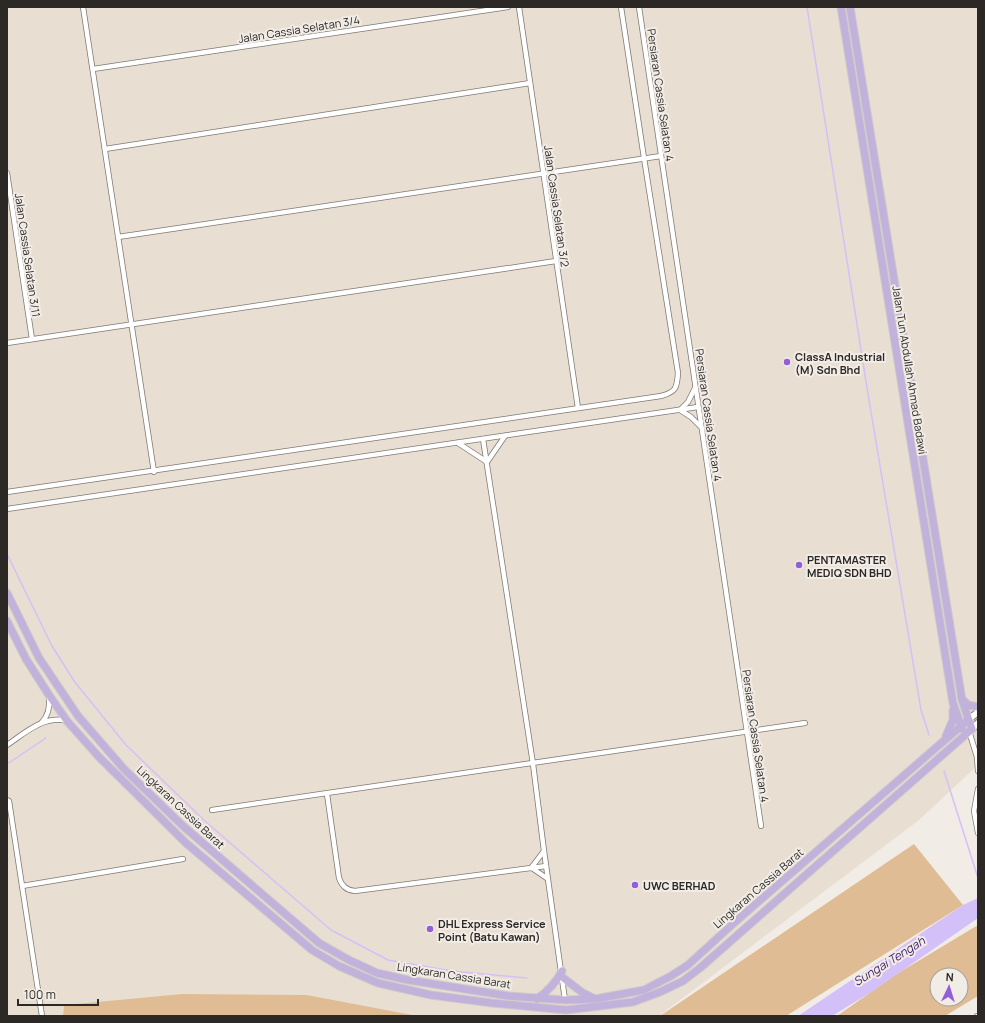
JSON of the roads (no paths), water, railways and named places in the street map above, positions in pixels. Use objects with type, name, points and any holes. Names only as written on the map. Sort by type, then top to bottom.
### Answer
[{"type":"main road","name":"Jalan Tun Abdullah Ahmad Badawi","points":[[841,7],[953,705],[960,726],[969,731]]},
{"type":"main road","name":"Jalan Tun Abdullah Ahmad Badawi","points":[[850,7],[962,699],[968,720],[969,731]]},
{"type":"main road","points":[[921,508],[926,512],[929,512],[931,509]]},
{"type":"main road","name":"Lingkaran Cassia Barat","points":[[7,593],[39,658],[78,716],[124,769],[183,826],[319,943],[347,959],[377,973],[408,980],[509,996],[565,1000],[595,999],[644,990],[671,976],[688,965],[735,922],[968,720]]},
{"type":"main road","name":"Lingkaran Cassia Barat","points":[[7,621],[26,659],[49,695],[67,721],[98,757],[186,843],[312,950],[339,966],[378,983],[431,995],[492,1003],[566,1010],[633,1002],[660,992],[683,981],[700,968],[969,731]]},
{"type":"main road","points":[[962,699],[968,705],[978,707]]},
{"type":"main road","points":[[944,740],[953,720],[953,705]]},
{"type":"main road","points":[[537,999],[548,991],[562,974],[583,994],[595,999]]},
{"type":"street","points":[[83,7],[154,472]]},
{"type":"street","name":"Jalan Cassia Selatan 3/4","points":[[93,69],[508,7]]},
{"type":"street","name":"Jalan Cassia Selatan 3/2","points":[[519,7],[578,408]]},
{"type":"street","points":[[7,492],[154,472],[661,396],[671,393],[677,386],[678,373],[621,7]]},
{"type":"street","name":"Persiaran Cassia Selatan 4","points":[[639,7],[761,826]]},
{"type":"street","points":[[105,149],[530,83]]},
{"type":"street","points":[[118,237],[661,156]]},
{"type":"street","name":"Jalan Cassia Selatan 3/11","points":[[7,173],[32,339]]},
{"type":"street","points":[[7,343],[556,261]]},
{"type":"street","points":[[680,410],[688,402],[695,388]]},
{"type":"street","points":[[7,509],[698,407]]},
{"type":"street","points":[[680,410],[691,417],[701,427]]},
{"type":"street","points":[[487,462],[504,436]]},
{"type":"street","points":[[483,439],[533,764],[565,1000]]},
{"type":"street","points":[[458,443],[487,462]]},
{"type":"street","points":[[7,745],[39,724],[45,718],[49,711],[49,695]]},
{"type":"street","points":[[968,720],[978,712]]},
{"type":"street","points":[[39,724],[53,719],[67,721]]},
{"type":"street","points":[[212,810],[805,723]]},
{"type":"street","points":[[978,723],[969,731],[977,757],[978,771]]},
{"type":"street","points":[[978,789],[974,811],[978,833]]},
{"type":"street","points":[[327,794],[340,883],[348,890],[355,891],[546,866]]},
{"type":"street","points":[[7,800],[9,802],[42,1016]]},
{"type":"street","points":[[531,868],[544,851]]},
{"type":"street","points":[[22,886],[183,859]]},
{"type":"street","points":[[531,868],[548,879]]},
{"type":"water","name":"Sungai Tengah","points":[[978,898],[978,918],[873,991],[832,1016],[798,1016],[963,905]]},
{"type":"waterway","points":[[807,7],[868,394],[921,710],[929,735]]},
{"type":"waterway","points":[[7,554],[52,646],[74,681],[126,745],[207,823],[331,930],[388,960],[452,971],[527,978]]},
{"type":"waterway","points":[[7,764],[46,738]]},
{"type":"waterway","points":[[944,771],[978,878]]},
{"type":"place","name":"ClassA Industrial (M) Sdn Bhd","points":[[787,362]]},
{"type":"place","name":"PENTAMASTER MEDIQ SDN BHD","points":[[799,565]]},
{"type":"place","name":"UWC BERHAD","points":[[635,885]]},
{"type":"place","name":"DHL Express Service Point (Batu Kawan)","points":[[430,929]]}]
